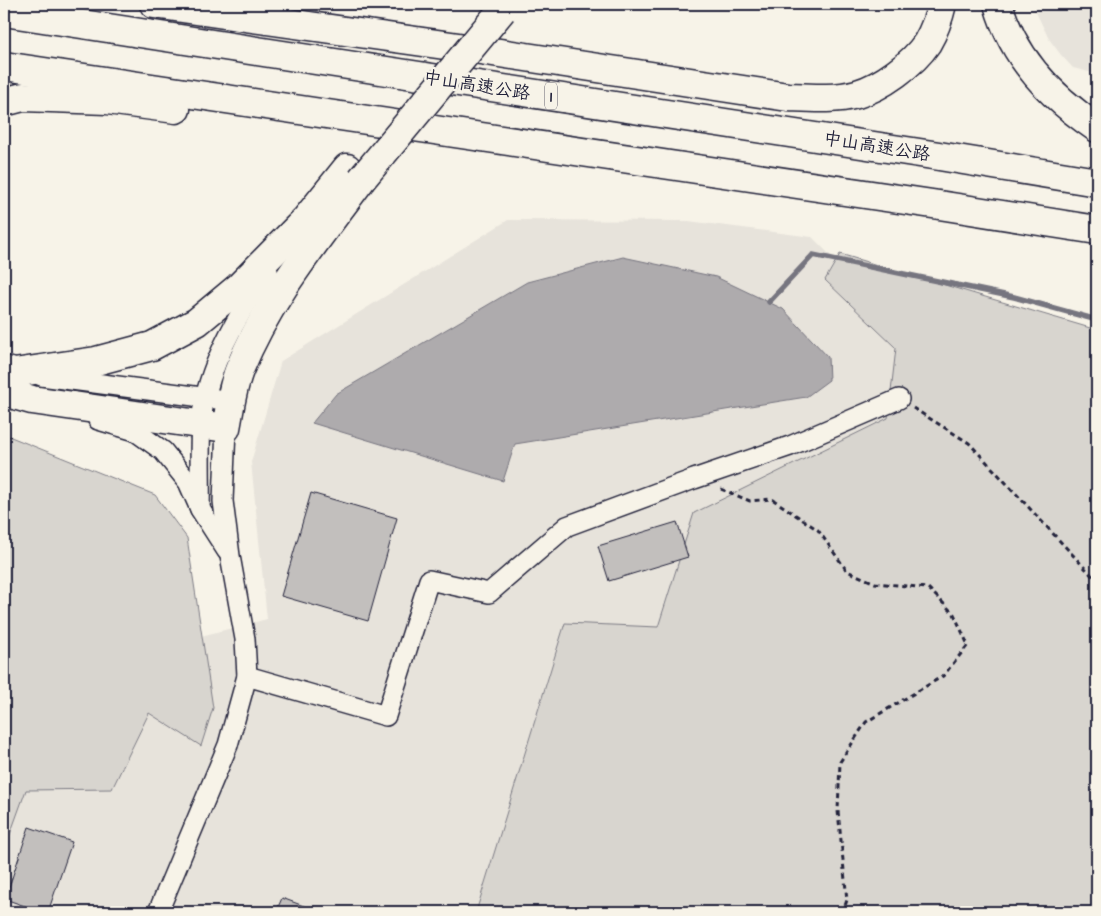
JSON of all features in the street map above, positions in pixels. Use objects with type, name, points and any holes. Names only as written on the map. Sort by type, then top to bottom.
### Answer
[{"type":"highway","points":[[154,4],[480,50],[788,97],[824,98],[856,94],[879,85],[903,69],[927,43],[942,4]]},
{"type":"highway","points":[[998,4],[1003,22],[1025,61],[1054,94],[1097,128]]},
{"type":"highway","points":[[7,378],[96,361],[152,346],[198,322],[239,286],[354,174],[497,6]]},
{"type":"highway","name":"中山高速公路","points":[[4,12],[1097,182]]},
{"type":"highway","points":[[4,66],[929,203],[1097,230]]},
{"type":"highway","points":[[4,102],[22,97],[107,100],[219,115],[291,108]]},
{"type":"highway","points":[[7,378],[32,400],[214,426],[218,399],[239,370],[262,322],[354,174]]},
{"type":"lane","points":[[7,378],[218,399],[216,361],[252,294],[306,219]]},
{"type":"lane","points":[[247,676],[386,716],[429,580],[489,593],[567,526],[790,446],[899,399]]},
{"type":"lane","points":[[32,400],[135,431],[163,451],[188,482],[200,509],[230,556]]},
{"type":"lane","points":[[200,509],[214,426]]},
{"type":"lane","points":[[158,912],[228,745],[247,676],[245,638],[230,556],[214,426]]},
{"type":"path","points":[[899,399],[969,443],[1097,581]]},
{"type":"path","points":[[694,479],[750,501],[772,499],[818,530],[847,571],[875,582],[928,588],[954,614],[968,645],[943,676],[866,722],[840,762],[838,811],[847,900],[843,912]]},
{"type":"shaded area","points":[[1032,4],[1097,4],[1097,74],[1073,68],[1049,39]]},
{"type":"shaded area","points":[[508,220],[688,221],[812,237],[1097,521],[855,912],[4,912],[4,687],[267,619],[251,462],[281,361]]},
{"type":"shaded area","points":[[840,254],[1097,330],[1097,912],[476,912],[565,623],[658,627],[694,513],[888,418],[896,348],[825,280]]},
{"type":"shaded area","points":[[623,257],[716,277],[783,309],[828,357],[829,380],[806,397],[515,444],[503,481],[312,423],[336,394],[527,282]]},
{"type":"shaded area","points":[[6,435],[155,495],[187,538],[213,708],[201,746],[149,713],[112,789],[26,790],[4,851],[4,440]]},
{"type":"building","points":[[311,493],[397,518],[368,621],[281,596]]},
{"type":"building","points":[[677,522],[688,557],[609,581],[598,546]]},
{"type":"building","points":[[29,827],[72,842],[48,912],[42,912],[5,899]]},
{"type":"building","points":[[282,898],[312,909],[311,912],[276,912]]},
{"type":"waterway","points":[[769,302],[813,255],[1014,297],[1097,320]]}]
